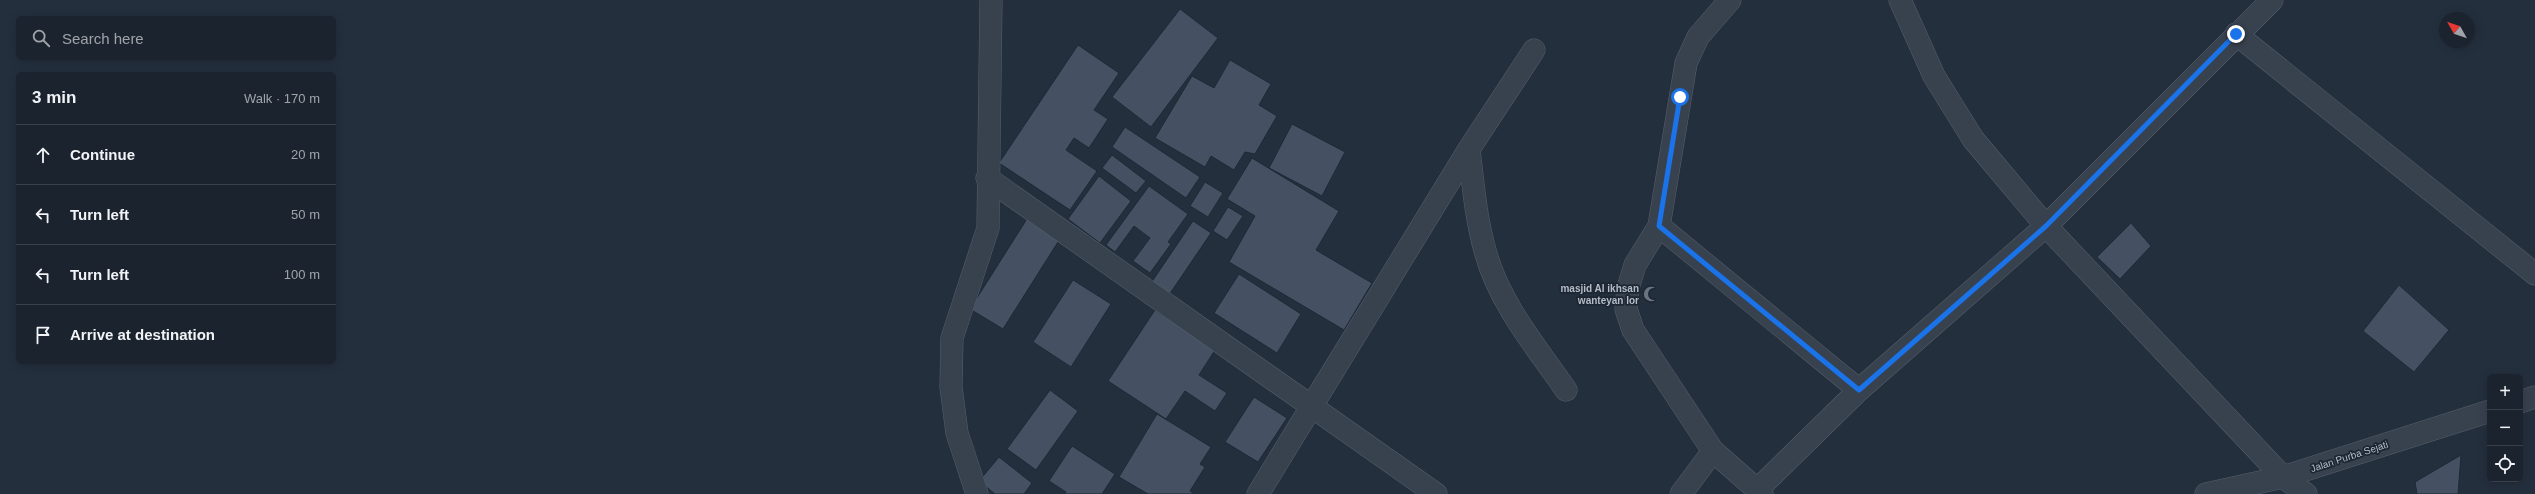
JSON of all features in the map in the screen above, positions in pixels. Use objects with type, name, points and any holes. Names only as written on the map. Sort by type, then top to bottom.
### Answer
[{"type":"street","points":[[977,494],[956,433],[951,388],[952,338],[988,228],[987,178],[991,0]]},
{"type":"street","points":[[1730,0],[1698,37],[1686,63],[1659,226],[1635,265],[1628,288],[1626,309],[1633,330],[1713,450],[1760,492],[1859,390],[2046,226],[2236,34],[2272,0]]},
{"type":"street","points":[[1900,0],[1934,76],[1973,139],[2046,226],[2283,477],[2306,494]]},
{"type":"street","points":[[2236,34],[2535,274]]},
{"type":"street","points":[[1258,494],[1469,149],[1534,50]]},
{"type":"street","points":[[1469,149],[1477,215],[1486,255],[1506,300],[1566,390]]},
{"type":"street","points":[[987,178],[1312,405],[1436,494]]},
{"type":"street","points":[[1659,226],[1859,390]]},
{"type":"street","points":[[2523,401],[2535,397]]},
{"type":"street","name":"Jalan Purba Sejati","points":[[2206,494],[2283,477],[2487,412]]},
{"type":"street","points":[[1681,494],[1713,450]]},
{"type":"building","points":[[1180,9],[1218,38],[1151,127],[1112,97]]},
{"type":"building","points":[[1078,45],[1119,73],[1094,110],[1108,119],[1089,148],[1074,138],[1066,150],[1097,171],[1070,210],[999,163]]},
{"type":"building","points":[[1230,60],[1271,84],[1259,105],[1277,116],[1255,154],[1245,152],[1234,170],[1211,156],[1205,167],[1155,138],[1192,76],[1214,88]]},
{"type":"building","points":[[1292,124],[1345,152],[1322,196],[1269,168]]},
{"type":"building","points":[[1125,127],[1200,177],[1186,198],[1112,147]]},
{"type":"building","points":[[1112,155],[1146,181],[1136,193],[1102,168]]},
{"type":"building","points":[[1252,158],[1339,211],[1316,250],[1372,283],[1344,330],[1229,262],[1255,216],[1227,199]]},
{"type":"building","points":[[1099,176],[1131,201],[1100,243],[1068,219]]},
{"type":"building","points":[[1205,182],[1223,193],[1208,217],[1190,206]]},
{"type":"building","points":[[1149,186],[1188,214],[1168,242],[1171,244],[1150,273],[1133,261],[1150,238],[1134,226],[1115,252],[1106,245]]},
{"type":"building","points":[[1228,207],[1243,216],[1227,240],[1213,231]]},
{"type":"building","points":[[1030,214],[1063,234],[1003,329],[970,309]]},
{"type":"building","points":[[1193,221],[1211,233],[1169,295],[1151,283]]},
{"type":"building","points":[[2131,223],[2151,246],[2120,279],[2097,257]]},
{"type":"building","points":[[1239,274],[1301,314],[1277,353],[1214,313]]},
{"type":"building","points":[[1073,280],[1111,304],[1071,367],[1033,342]]},
{"type":"building","points":[[2399,285],[2449,330],[2414,372],[2363,331]]},
{"type":"building","points":[[1155,310],[1215,350],[1199,375],[1227,393],[1215,411],[1185,391],[1166,419],[1108,381]]},
{"type":"building","points":[[1050,390],[1078,411],[1036,470],[1007,449]]},
{"type":"building","points":[[1254,397],[1287,418],[1258,462],[1225,442]]},
{"type":"building","points":[[1157,414],[1211,447],[1200,464],[1205,467],[1190,491],[1195,494],[1148,494],[1119,477]]},
{"type":"building","points":[[1072,446],[1115,474],[1102,494],[1064,494],[1066,492],[1049,481]]},
{"type":"building","points":[[2461,455],[2458,494],[2417,494],[2415,482]]},
{"type":"building","points":[[999,457],[1032,483],[1024,494],[995,494],[979,481]]},
{"type":"place","name":"masjid Al ikhsan wanteyan lor","points":[[1651,294]]},
{"type":"route","points":[[1680,97],[1666,179],[1665,201],[1659,226],[1859,390],[2046,226],[2236,34]]}]
